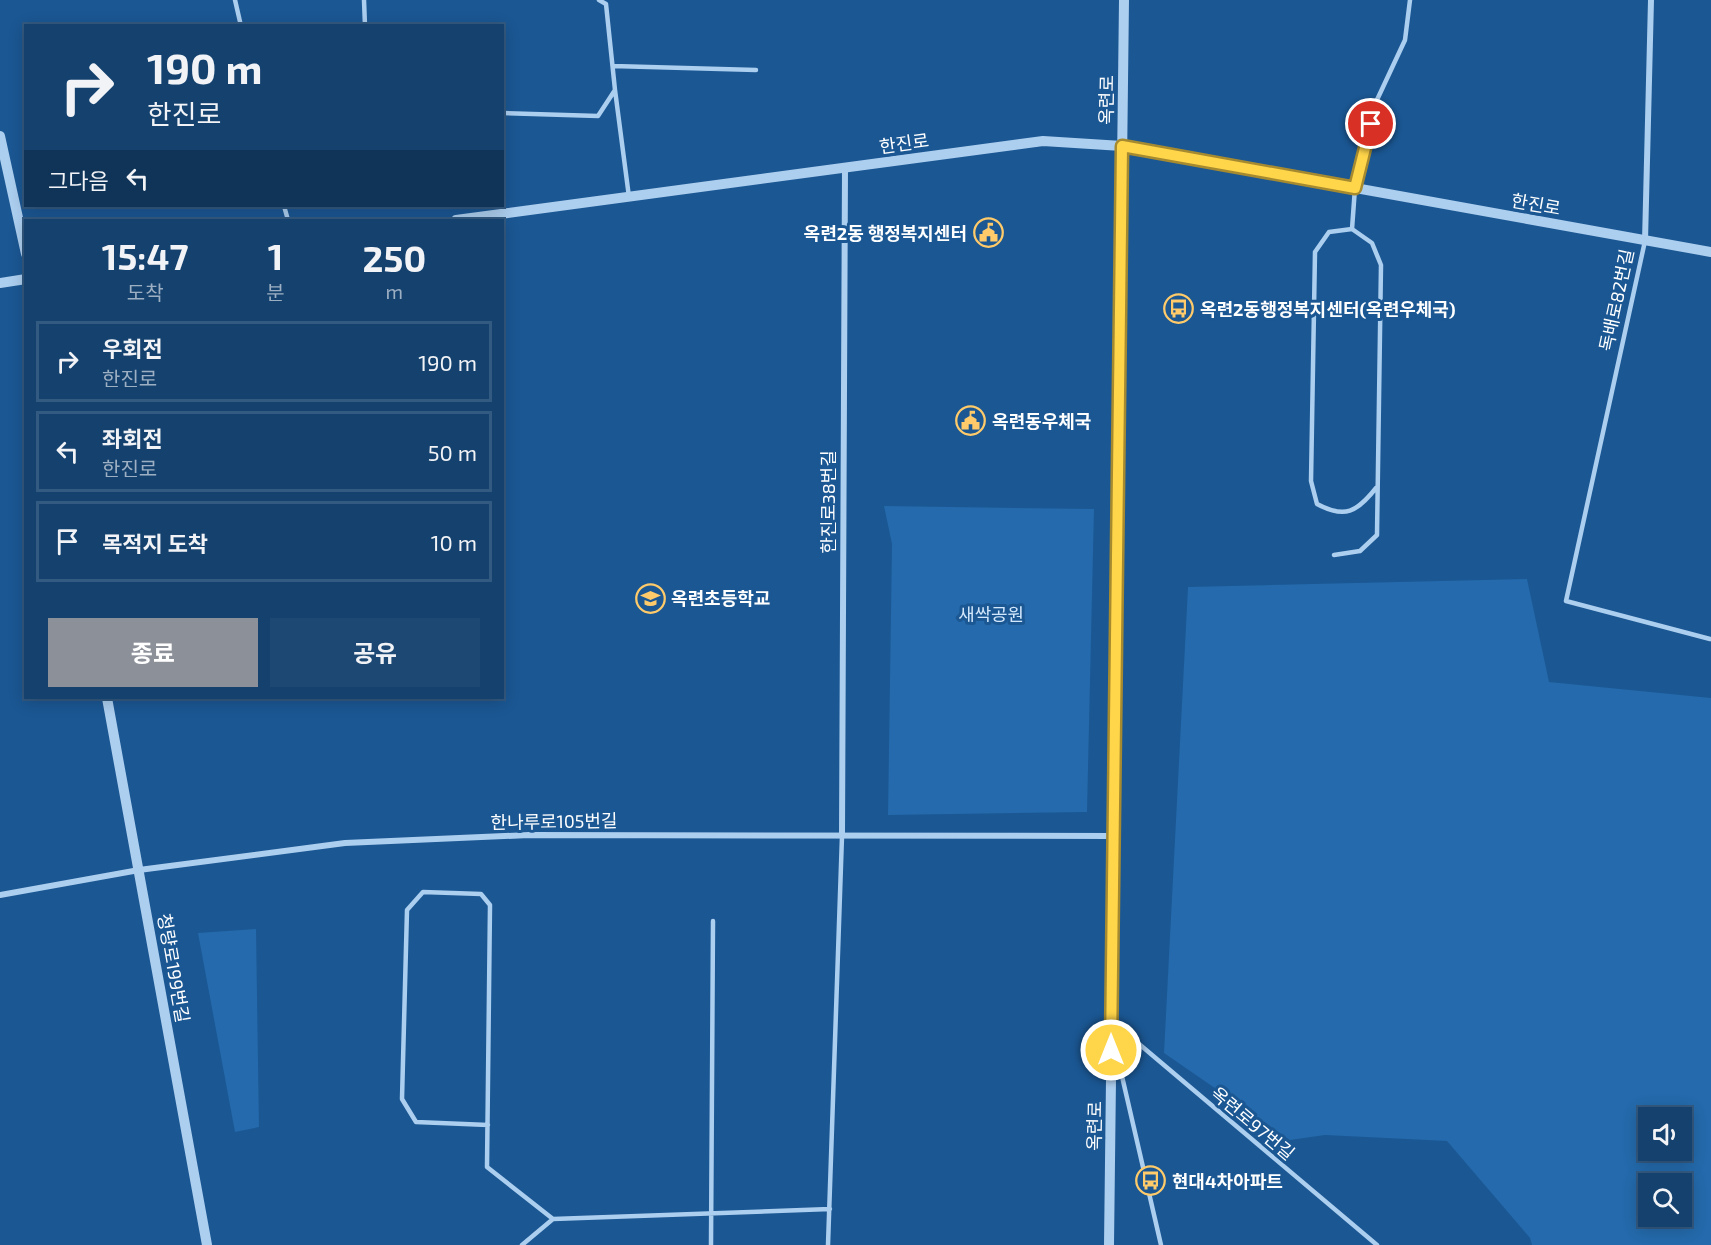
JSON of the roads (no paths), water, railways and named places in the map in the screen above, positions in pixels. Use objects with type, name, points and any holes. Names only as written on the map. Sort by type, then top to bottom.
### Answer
[{"type":"street","name":"옥련로","points":[[1108,1245],[1124,0]]},
{"type":"street","name":"독배로82번길","points":[[1645,241],[1651,0]]},
{"type":"street","points":[[0,136],[24,245]]},
{"type":"street","name":"한진로","points":[[464,219],[1042,141],[1122,146],[1711,252]]},
{"type":"street","name":"한진로38번길","points":[[842,836],[845,168]]},
{"type":"street","points":[[0,283],[24,279]]},
{"type":"street","name":"청량로199번길","points":[[107,699],[207,1245]]},
{"type":"street","name":"한나루로105번길","points":[[0,896],[139,870],[345,843],[529,835],[1112,836]]},
{"type":"lane","points":[[236,0],[242,24]]},
{"type":"lane","points":[[364,0],[364,24]]},
{"type":"lane","points":[[599,0],[606,4],[629,197]]},
{"type":"lane","points":[[1352,229],[1355,188],[1376,102],[1405,40],[1410,0]]},
{"type":"lane","points":[[613,66],[756,70]]},
{"type":"lane","points":[[504,113],[598,116],[615,90]]},
{"type":"lane","points":[[1334,555],[1360,551],[1377,535],[1381,265],[1372,243],[1352,229],[1329,232],[1315,252],[1311,481],[1317,504],[1332,512],[1350,512],[1365,503],[1376,488]]},
{"type":"lane","name":"독배로82번길","points":[[1645,241],[1566,601],[1710,639]]},
{"type":"lane","points":[[828,1245],[842,836]]},
{"type":"lane","points":[[488,1125],[416,1122],[402,1099],[407,910],[423,892],[482,894],[490,905],[488,1125],[487,1167],[553,1219]]},
{"type":"lane","points":[[711,1245],[713,921]]},
{"type":"lane","points":[[1111,1025],[1161,1245]]},
{"type":"lane","name":"옥련로97번길","points":[[1111,1025],[1377,1245]]},
{"type":"lane","points":[[522,1245],[553,1219],[830,1209]]},
{"type":"place","name":"옥련2동 행정복지센터","points":[[988,233]]},
{"type":"place","name":"옥련2동행정복지센터(옥련우체국)","points":[[1179,309]]},
{"type":"place","name":"옥련동우체국","points":[[971,421]]},
{"type":"place","name":"옥련초등학교","points":[[650,598]]},
{"type":"place","name":"현대4차아파트","points":[[1151,1181]]},
{"type":"park label","name":"새싹공원","points":[[991,614]]}]
